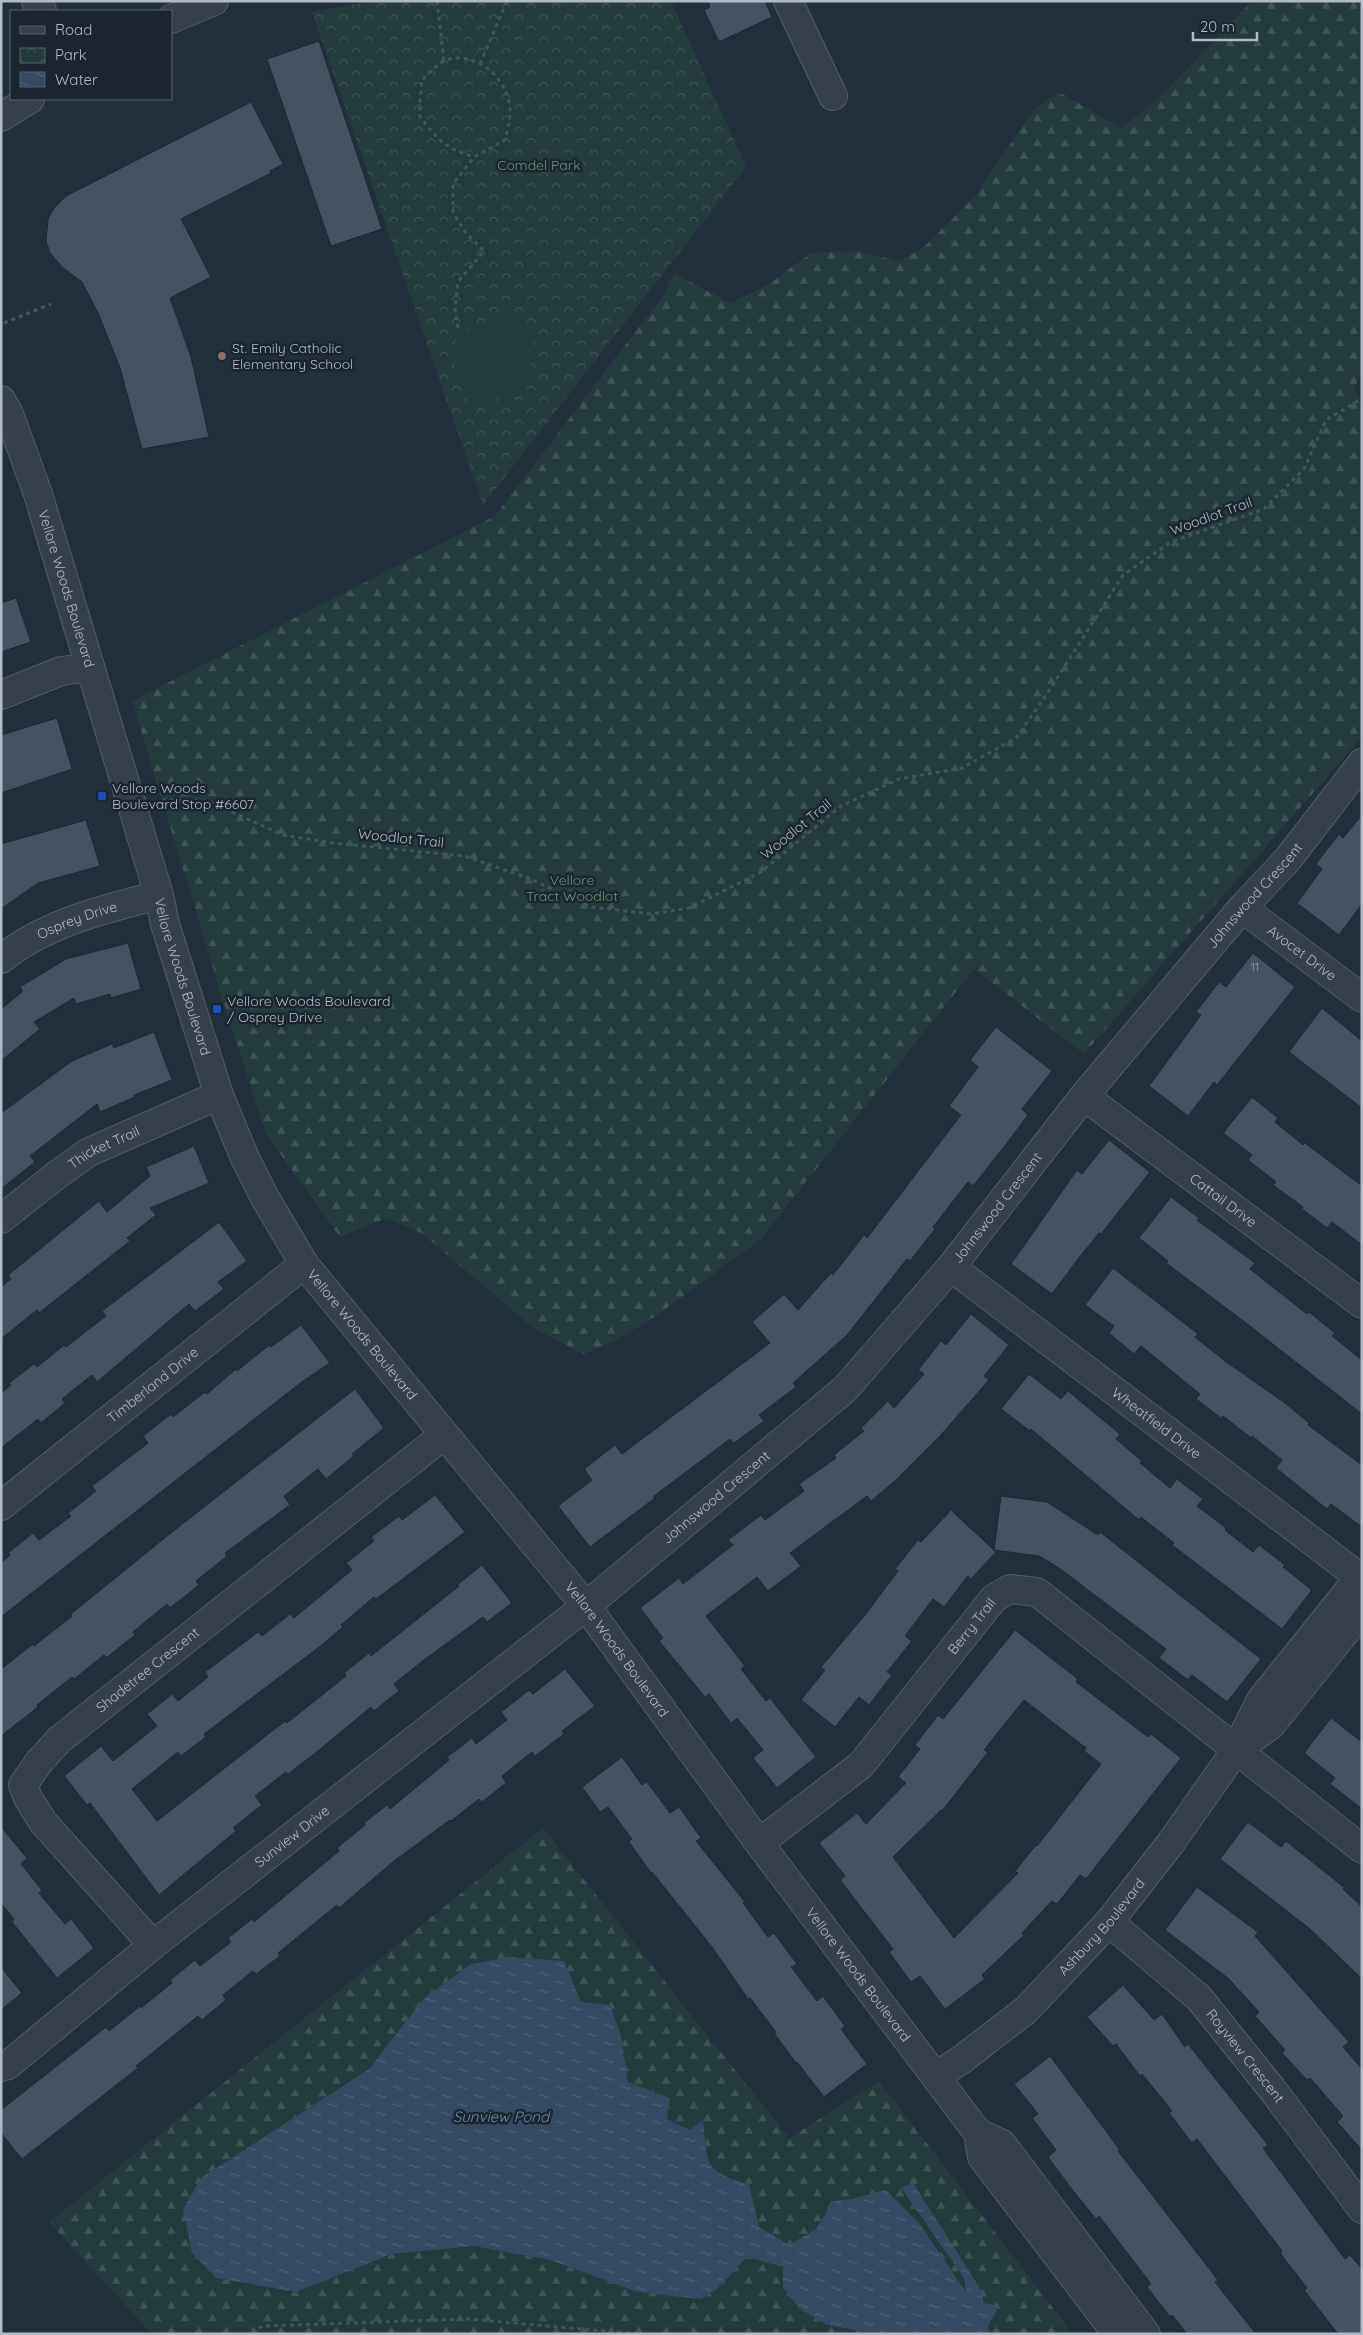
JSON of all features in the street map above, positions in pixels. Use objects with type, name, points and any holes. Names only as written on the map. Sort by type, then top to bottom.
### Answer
[{"type":"street","points":[[172,19],[214,1]]},
{"type":"street","points":[[788,1],[833,96]]},
{"type":"street","points":[[1,117],[28,100]]},
{"type":"street","name":"Vellore Woods Boulevard","points":[[4,410],[38,494],[159,895],[165,924],[220,1095],[252,1173],[304,1264],[586,1606],[759,1843],[978,2133],[982,2157],[1117,2334]]},
{"type":"street","points":[[1,695],[61,671],[90,667]]},
{"type":"street","name":"Johnswood Crescent","points":[[586,1606],[845,1389],[952,1267],[1084,1096],[1242,908],[1288,859],[1362,763]]},
{"type":"street","name":"Osprey Drive","points":[[1,959],[15,948],[43,932],[78,918],[159,895]]},
{"type":"street","name":"Avocet Drive","points":[[1242,908],[1362,998]]},
{"type":"street","name":"Thicket Trail","points":[[1,1220],[58,1174],[89,1152],[220,1095]]},
{"type":"street","name":"Cattail Drive","points":[[1084,1096],[1362,1304]]},
{"type":"street","name":"Timberland Drive","points":[[1,1506],[304,1264]]},
{"type":"street","name":"Wheatfield Drive","points":[[952,1267],[1361,1576]]},
{"type":"street","name":"Shadetree Crescent","points":[[153,1945],[43,1822],[28,1798],[23,1785],[39,1762],[59,1740],[444,1435]]},
{"type":"street","name":"Ashbury Boulevard","points":[[936,2076],[961,2060],[1026,2010],[1110,1922],[1170,1844],[1236,1750],[1260,1700],[1361,1576]]},
{"type":"street","name":"Berry Trail","points":[[759,1843],[861,1765],[994,1598],[1010,1589],[1038,1592],[1236,1750]]},
{"type":"street","name":"Sunview Drive","points":[[1,2067],[8,2065],[153,1945],[586,1606]]},
{"type":"street","name":"Ashbury Boulevard","points":[[1236,1750],[1271,1725],[1362,1611]]},
{"type":"street","points":[[1236,1750],[1362,1849]]},
{"type":"street","name":"Royview Crescent","points":[[1110,1922],[1198,1998],[1272,2089],[1362,2209]]},
{"type":"street","name":"Vellore Woods Boulevard","points":[[978,2133],[1002,2144],[1146,2334]]},
{"type":"path","points":[[437,1],[444,61]]},
{"type":"path","points":[[480,64],[508,1]]},
{"type":"path","points":[[458,328],[455,309],[458,282],[484,251],[465,232],[453,212],[453,184],[474,157],[505,140],[511,110],[502,82],[480,64],[464,57],[444,61],[422,80],[418,115],[438,140],[456,151],[474,157]]},
{"type":"path","points":[[4,323],[52,304]]},
{"type":"path","name":"Woodlot Trail","points":[[162,800],[207,801],[283,835],[333,843],[464,856],[528,878],[591,907],[652,914],[689,908],[761,872],[841,806],[899,779],[962,768],[1016,738],[1047,694],[1122,575],[1171,542],[1264,509],[1304,469],[1326,420],[1360,400]]},
{"type":"path","points":[[253,2334],[262,2326],[468,2319],[638,2334]]},
{"type":"green space","name":"Comdel Park","points":[[375,1],[671,1],[746,167],[483,505],[312,12]]},
{"type":"green space","name":"Vellore Tract Woodlot","points":[[1252,1],[1362,1],[1362,374],[1354,387],[1362,406],[1362,737],[1084,1054],[974,969],[761,1239],[663,1311],[619,1339],[583,1354],[532,1327],[423,1234],[386,1218],[340,1237],[266,1134],[225,1007],[132,701],[495,516],[664,294],[674,273],[730,303],[769,284],[811,253],[857,251],[899,261],[923,248],[974,197],[1035,108],[1059,92],[1121,128],[1157,100]]},
{"type":"green space","points":[[524,312],[534,342],[531,367],[514,391],[471,409],[449,350],[463,332]]},
{"type":"green space","points":[[543,1828],[789,2138],[879,2081],[1073,2334],[990,2334],[980,2287],[913,2184],[901,2189],[964,2278],[967,2294],[919,2223],[886,2190],[833,2201],[816,2229],[789,2245],[759,2227],[749,2184],[724,2175],[711,2164],[706,2147],[703,2121],[690,2130],[667,2119],[670,2098],[628,2082],[621,2036],[581,2002],[564,1961],[509,1957],[471,1964],[424,1998],[369,2069],[201,2178],[216,2278],[296,2292],[392,2254],[474,2246],[550,2260],[637,2292],[716,2290],[747,2257],[783,2267],[783,2288],[800,2309],[827,2325],[876,2334],[152,2334],[49,2222]]},
{"type":"water","name":"Sunview Pond","points":[[509,1957],[564,1961],[581,2002],[610,2005],[621,2036],[628,2082],[670,2098],[667,2119],[690,2130],[703,2120],[706,2146],[711,2164],[723,2175],[749,2184],[759,2227],[789,2245],[816,2229],[833,2201],[886,2190],[919,2223],[966,2292],[964,2278],[901,2188],[913,2183],[980,2288],[984,2303],[999,2306],[988,2326],[990,2334],[876,2334],[827,2325],[800,2309],[783,2288],[783,2267],[747,2257],[716,2290],[701,2299],[637,2292],[550,2260],[474,2246],[392,2254],[296,2292],[216,2278],[192,2253],[183,2209],[201,2178],[369,2069],[424,1998],[471,1964]]},
{"type":"building","points":[[708,1],[765,1],[772,17],[719,42],[704,10],[710,7]]},
{"type":"building","points":[[319,41],[382,229],[331,246],[267,59]]},
{"type":"building","points":[[251,102],[283,164],[270,171],[271,173],[181,219],[211,277],[170,298],[191,357],[209,437],[142,449],[120,368],[98,313],[82,282],[63,268],[50,253],[46,241],[48,219],[54,208],[66,196]]},
{"type":"building","points":[[16,598],[31,642],[1,652],[1,603]]},
{"type":"building","points":[[57,718],[72,769],[1,793],[1,735]]},
{"type":"building","points":[[1362,815],[1362,904],[1339,935],[1297,903],[1322,869],[1316,864],[1339,834],[1343,838]]},
{"type":"building","points":[[86,820],[100,866],[38,883],[1,909],[1,844]]},
{"type":"building","points":[[128,943],[141,989],[111,998],[110,994],[76,1004],[74,998],[34,1022],[40,1029],[1,1061],[1,1009],[23,991],[20,987],[66,959]]},
{"type":"building","points":[[1253,953],[1295,987],[1217,1085],[1214,1082],[1188,1116],[1149,1086],[1201,1015],[1196,1012],[1219,982],[1226,987]]},
{"type":"building","points":[[1322,1008],[1362,1041],[1362,1108],[1289,1052]]},
{"type":"building","points":[[996,1027],[1052,1071],[1022,1109],[1028,1115],[1004,1147],[973,1186],[968,1182],[933,1227],[935,1229],[910,1261],[907,1259],[847,1335],[793,1383],[796,1387],[759,1415],[764,1421],[734,1443],[730,1439],[590,1547],[558,1506],[592,1480],[584,1469],[615,1445],[622,1454],[770,1343],[752,1322],[784,1294],[798,1310],[831,1273],[833,1275],[864,1235],[867,1238],[961,1115],[949,1106],[978,1067],[970,1060]]},
{"type":"building","points":[[154,1032],[172,1080],[134,1095],[135,1097],[100,1112],[97,1104],[30,1156],[35,1162],[1,1189],[1,1113],[72,1061],[112,1044],[114,1048]]},
{"type":"building","points":[[1252,1097],[1278,1118],[1275,1122],[1303,1145],[1305,1143],[1362,1186],[1362,1245],[1332,1222],[1327,1228],[1302,1209],[1303,1207],[1273,1185],[1276,1182],[1248,1160],[1252,1155],[1223,1133]]},
{"type":"building","points":[[1109,1140],[1150,1172],[1101,1234],[1099,1233],[1078,1259],[1052,1294],[1011,1264],[1077,1170],[1082,1174]]},
{"type":"building","points":[[194,1146],[209,1183],[150,1208],[156,1215],[127,1238],[130,1241],[39,1313],[37,1310],[1,1339],[1,1287],[11,1279],[8,1275],[99,1201],[107,1212],[150,1176],[146,1167]]},
{"type":"building","points":[[1171,1197],[1199,1218],[1197,1220],[1255,1263],[1250,1269],[1307,1314],[1309,1312],[1335,1333],[1332,1336],[1362,1360],[1362,1414],[1166,1263],[1168,1261],[1139,1238]]},
{"type":"building","points":[[219,1222],[247,1261],[218,1282],[224,1289],[195,1311],[189,1304],[97,1382],[92,1375],[62,1399],[65,1403],[41,1423],[38,1419],[1,1448],[1,1393],[11,1385],[9,1383],[34,1364],[37,1367],[64,1345],[66,1347],[106,1316],[102,1311]]},
{"type":"building","points":[[1113,1268],[1198,1334],[1195,1337],[1225,1361],[1285,1403],[1309,1423],[1308,1425],[1362,1465],[1362,1527],[1331,1504],[1327,1509],[1276,1468],[1282,1460],[1252,1436],[1251,1438],[1223,1416],[1221,1418],[1196,1399],[1200,1394],[1141,1346],[1134,1354],[1109,1333],[1114,1326],[1085,1305]]},
{"type":"building","points":[[971,1314],[1009,1345],[984,1376],[989,1380],[939,1437],[895,1481],[871,1501],[867,1496],[790,1553],[801,1566],[768,1591],[757,1577],[706,1616],[745,1666],[741,1669],[766,1701],[770,1698],[816,1757],[777,1788],[753,1758],[763,1750],[737,1718],[731,1723],[709,1694],[705,1697],[659,1641],[663,1638],[640,1608],[679,1578],[683,1584],[733,1545],[728,1540],[761,1515],[765,1520],[804,1491],[799,1484],[836,1458],[834,1455],[864,1431],[861,1428],[888,1401],[894,1408],[924,1374],[918,1370],[941,1341],[946,1345]]},
{"type":"building","points":[[301,1325],[330,1363],[303,1381],[1,1617],[1,1563],[10,1555],[8,1553],[33,1533],[39,1540],[71,1516],[68,1513],[96,1491],[92,1486],[148,1443],[143,1436],[171,1414],[173,1417],[205,1392],[207,1394],[236,1369],[237,1371],[269,1345],[271,1347]]},
{"type":"building","points":[[1029,1374],[1061,1399],[1068,1391],[1120,1434],[1116,1439],[1142,1461],[1140,1463],[1170,1488],[1177,1479],[1203,1499],[1197,1506],[1226,1528],[1225,1530],[1253,1552],[1259,1545],[1285,1565],[1283,1567],[1312,1590],[1282,1629],[1172,1545],[1174,1543],[1141,1517],[1139,1520],[1031,1429],[1030,1431],[1001,1409]]},
{"type":"building","points":[[355,1389],[384,1428],[352,1454],[354,1456],[326,1479],[318,1469],[284,1496],[290,1505],[225,1553],[227,1556],[196,1581],[199,1585],[170,1608],[167,1604],[133,1632],[135,1635],[106,1658],[104,1655],[74,1679],[72,1677],[1,1736],[1,1669],[72,1616],[71,1614],[172,1532]]},
{"type":"building","points":[[435,1495],[465,1532],[376,1599],[374,1597],[341,1625],[343,1627],[318,1648],[204,1734],[206,1737],[181,1756],[178,1752],[132,1789],[157,1821],[285,1721],[287,1723],[346,1676],[344,1673],[369,1653],[371,1656],[459,1586],[457,1585],[482,1565],[512,1603],[487,1622],[483,1617],[425,1659],[394,1684],[399,1691],[374,1711],[371,1707],[313,1755],[288,1774],[286,1772],[255,1796],[262,1805],[233,1828],[236,1831],[159,1895],[90,1803],[87,1805],[64,1776],[101,1746],[113,1761],[157,1726],[147,1714],[172,1694],[178,1701],[208,1677],[205,1672],[258,1632],[262,1636],[290,1614],[294,1618],[352,1570],[346,1563],[374,1541],[371,1537],[399,1516],[402,1520]]},
{"type":"building","points":[[1001,1496],[1047,1502],[1098,1535],[1100,1532],[1261,1659],[1227,1702],[1192,1675],[1188,1680],[1159,1658],[1166,1649],[1059,1568],[1039,1556],[994,1550]]},
{"type":"building","points":[[951,1510],[996,1552],[971,1579],[968,1576],[944,1607],[933,1599],[905,1636],[912,1641],[887,1672],[892,1675],[869,1705],[859,1697],[835,1727],[801,1700],[825,1670],[821,1667],[865,1615],[898,1571],[895,1569],[918,1540],[921,1542]]},
{"type":"building","points":[[1015,1630],[1078,1679],[1076,1682],[1148,1737],[1151,1734],[1181,1758],[1086,1879],[1080,1875],[1057,1904],[1052,1901],[1022,1933],[1024,1935],[982,1975],[985,1979],[945,2009],[920,1976],[911,1982],[889,1952],[893,1949],[840,1880],[845,1876],[819,1843],[857,1813],[866,1824],[906,1783],[898,1777],[920,1749],[915,1745],[938,1715],[943,1719]],"holes":[[[1024,1700],[1086,1748],[1084,1751],[1101,1764],[1015,1871],[1018,1873],[954,1938],[893,1857],[942,1811],[988,1752],[984,1750]]]},
{"type":"building","points":[[565,1669],[595,1706],[562,1731],[564,1734],[535,1756],[532,1752],[502,1776],[506,1783],[482,1802],[479,1799],[394,1861],[339,1908],[337,1905],[278,1953],[280,1956],[256,1974],[253,1971],[223,1995],[226,2000],[202,2020],[198,2016],[136,2066],[138,2068],[22,2159],[1,2133],[1,2110],[106,2027],[109,2031],[140,2006],[141,2008],[172,1983],[170,1980],[195,1960],[200,1966],[231,1942],[228,1938],[252,1919],[254,1922],[339,1851],[337,1848],[365,1825],[364,1823],[387,1805],[390,1809],[449,1760],[447,1757],[472,1738],[476,1744],[507,1720],[501,1712],[529,1690],[533,1694]]},
{"type":"building","points":[[1331,1718],[1362,1742],[1362,1809],[1330,1784],[1335,1778],[1304,1753]]},
{"type":"building","points":[[622,1757],[642,1785],[647,1782],[670,1813],[679,1807],[701,1838],[696,1841],[745,1902],[743,1903],[768,1937],[774,1933],[797,1964],[791,1967],[817,2001],[823,1996],[845,2026],[841,2029],[867,2064],[824,2097],[796,2063],[774,2033],[776,2032],[750,1998],[748,1999],[712,1947],[651,1873],[629,1842],[632,1839],[608,1807],[600,1812],[582,1787]]},
{"type":"building","points":[[1248,1822],[1281,1847],[1286,1841],[1345,1888],[1343,1889],[1362,1907],[1362,1979],[1310,1929],[1220,1859]]},
{"type":"building","points":[[1,1827],[27,1858],[21,1864],[42,1890],[39,1893],[65,1924],[71,1919],[94,1948],[57,1978],[12,1922],[14,1919],[1,1903]]},
{"type":"building","points":[[1197,1887],[1258,1932],[1255,1936],[1349,2042],[1343,2047],[1362,2069],[1362,2150],[1337,2122],[1343,2116],[1310,2078],[1307,2080],[1282,2053],[1285,2050],[1255,2016],[1259,2012],[1229,1979],[1165,1930]]},
{"type":"building","points":[[1,1967],[22,1993],[1,2010]]},
{"type":"building","points":[[1123,1985],[1154,2020],[1162,2014],[1185,2047],[1188,2044],[1268,2145],[1263,2148],[1345,2259],[1350,2255],[1362,2269],[1362,2334],[1338,2334],[1304,2290],[1307,2288],[1280,2253],[1282,2251],[1197,2139],[1192,2143],[1169,2113],[1172,2111],[1142,2074],[1140,2076],[1116,2044],[1113,2046],[1087,2017]]},
{"type":"building","points":[[1050,2056],[1120,2150],[1118,2151],[1218,2280],[1215,2282],[1256,2334],[1187,2334],[1172,2315],[1170,2317],[1147,2287],[1151,2284],[1099,2216],[1096,2219],[1070,2187],[1048,2157],[1056,2150],[1032,2118],[1038,2114],[1014,2084]]},
{"type":"place","name":"St. Emily Catholic Elementary School","points":[[222,356]]},
{"type":"place","name":"Vellore Woods Boulevard Stop #6607","points":[[102,796]]},
{"type":"place","name":"Vellore Woods Boulevard / Osprey Drive","points":[[217,1009]]}]
